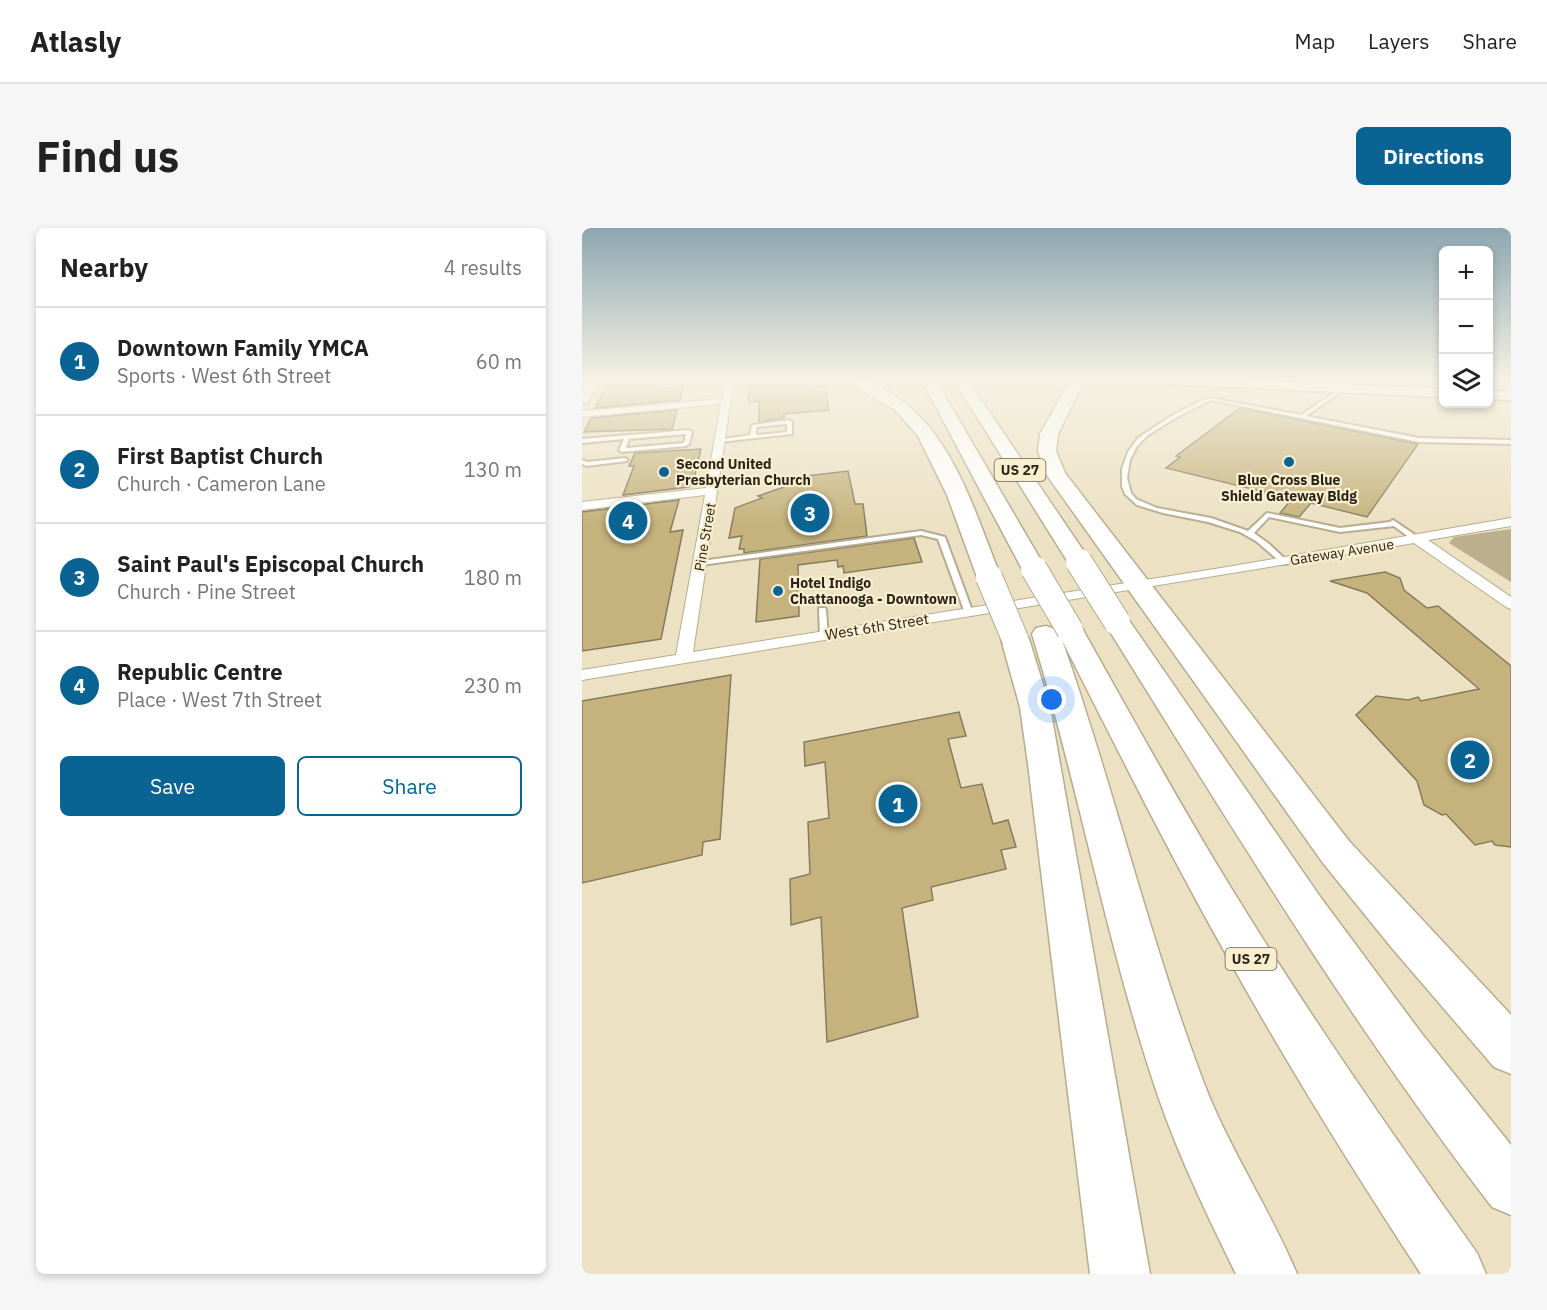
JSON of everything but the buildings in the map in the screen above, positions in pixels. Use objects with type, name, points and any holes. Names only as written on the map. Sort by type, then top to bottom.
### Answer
[{"type":"highway","points":[[921,428],[943,467],[989,577],[1043,634],[1077,730],[1143,969],[1177,1077],[1209,1155],[1267,1274]]},
{"type":"highway","name":"US 27","points":[[955,428],[1028,562],[1043,634],[1218,903],[1351,1120],[1456,1274]]},
{"type":"highway","name":"US 27","points":[[992,428],[1260,843],[1358,987],[1418,1070],[1511,1188]]},
{"type":"highway","points":[[1052,428],[1047,450],[1056,474],[1156,582],[1271,766],[1336,852],[1406,934],[1511,1050]]},
{"type":"highway","points":[[1043,634],[1035,707],[1120,1274]]},
{"type":"street","name":"Pine Street","points":[[684,659],[722,428]]},
{"type":"street","points":[[582,506],[713,491]]},
{"type":"street","name":"Gateway Avenue","points":[[1156,582],[1511,522]]},
{"type":"street","points":[[1417,539],[1511,604]]},
{"type":"street","name":"West 6th Street","points":[[582,675],[1156,582]]},
{"type":"lane","points":[[753,435],[754,428]]},
{"type":"lane","points":[[721,438],[790,433],[790,428]]},
{"type":"lane","points":[[1158,428],[1140,439],[1131,451],[1126,464],[1126,490],[1131,498],[1140,504],[1186,516],[1193,521],[1249,534],[1282,561]]},
{"type":"lane","points":[[1365,428],[1429,441],[1511,442]]},
{"type":"lane","points":[[585,443],[627,438],[689,432],[686,444],[622,450],[627,438]]},
{"type":"lane","points":[[582,462],[587,464],[625,460]]},
{"type":"lane","points":[[1249,534],[1267,516],[1340,530],[1394,523],[1417,539]]},
{"type":"lane","points":[[701,563],[921,533],[940,537],[969,613]]},
{"type":"lane","points":[[822,610],[824,636]]},
{"type":"shaded area","points":[[1511,529],[1511,582],[1449,543],[1454,537]]},
{"type":"place","name":"Blue Cross Blue Shield Gateway Bldg","points":[[1289,462]]},
{"type":"place","name":"Second United Presbyterian Church","points":[[664,472]]},
{"type":"place","name":"Saint Paul's Episcopal Church","points":[[810,513]]},
{"type":"place","name":"Republic Centre","points":[[628,521]]},
{"type":"place","name":"Hotel Indigo Chattanooga - Downtown","points":[[778,591]]},
{"type":"place","name":"First Baptist Church","points":[[1470,760]]},
{"type":"place","name":"Downtown Family YMCA","points":[[898,804]]}]
